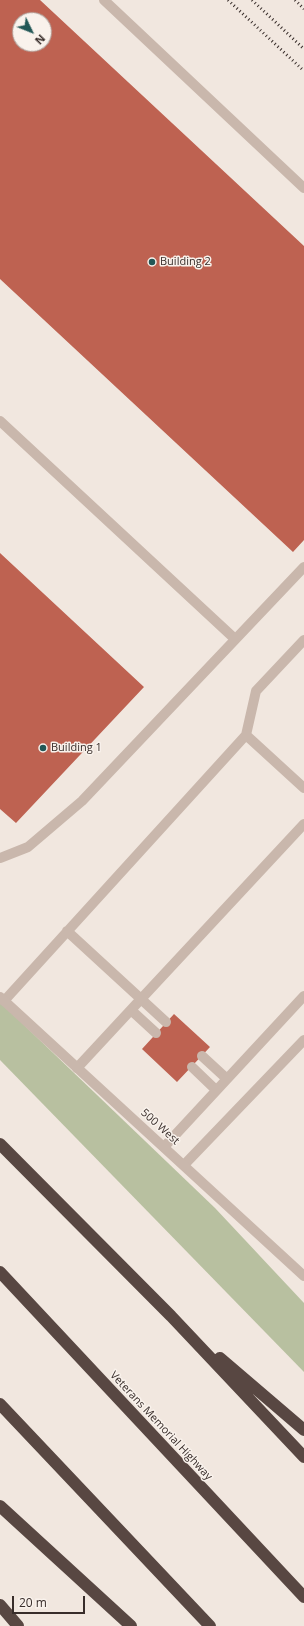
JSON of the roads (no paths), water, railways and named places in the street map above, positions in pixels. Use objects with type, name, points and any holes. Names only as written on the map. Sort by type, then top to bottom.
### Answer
[{"type":"highway","points":[[0,1144],[171,1316],[304,1457]]},
{"type":"highway","name":"Veterans Memorial Highway","points":[[0,1272],[304,1597]]},
{"type":"highway","points":[[171,1316],[304,1430]]},
{"type":"highway","points":[[0,1404],[210,1626]]},
{"type":"highway","points":[[0,1506],[131,1626]]},
{"type":"highway","points":[[0,1605],[18,1626]]},
{"type":"street","points":[[104,0],[304,188]]},
{"type":"street","points":[[0,421],[235,639]]},
{"type":"street","points":[[0,858],[28,847],[82,802],[304,567]]},
{"type":"street","points":[[2,999],[68,930],[246,734],[256,691],[304,640]]},
{"type":"street","points":[[246,734],[304,788]]},
{"type":"street","points":[[77,1068],[304,824]]},
{"type":"street","points":[[68,930],[166,1022]]},
{"type":"street","points":[[164,1147],[304,996]]},
{"type":"street","name":"500 West","points":[[2,999],[304,1276]]},
{"type":"street","points":[[131,1010],[156,1033]]},
{"type":"street","points":[[184,1165],[304,1040]]},
{"type":"street","points":[[202,1056],[227,1079]]},
{"type":"street","points":[[192,1067],[216,1090]]},
{"type":"railway","points":[[228,0],[304,71]]},
{"type":"railway","points":[[252,0],[304,49]]},
{"type":"railway","points":[[295,0],[304,9]]},
{"type":"place","name":"Building 2","points":[[152,262]]},
{"type":"place","name":"Building 1","points":[[43,748]]}]
